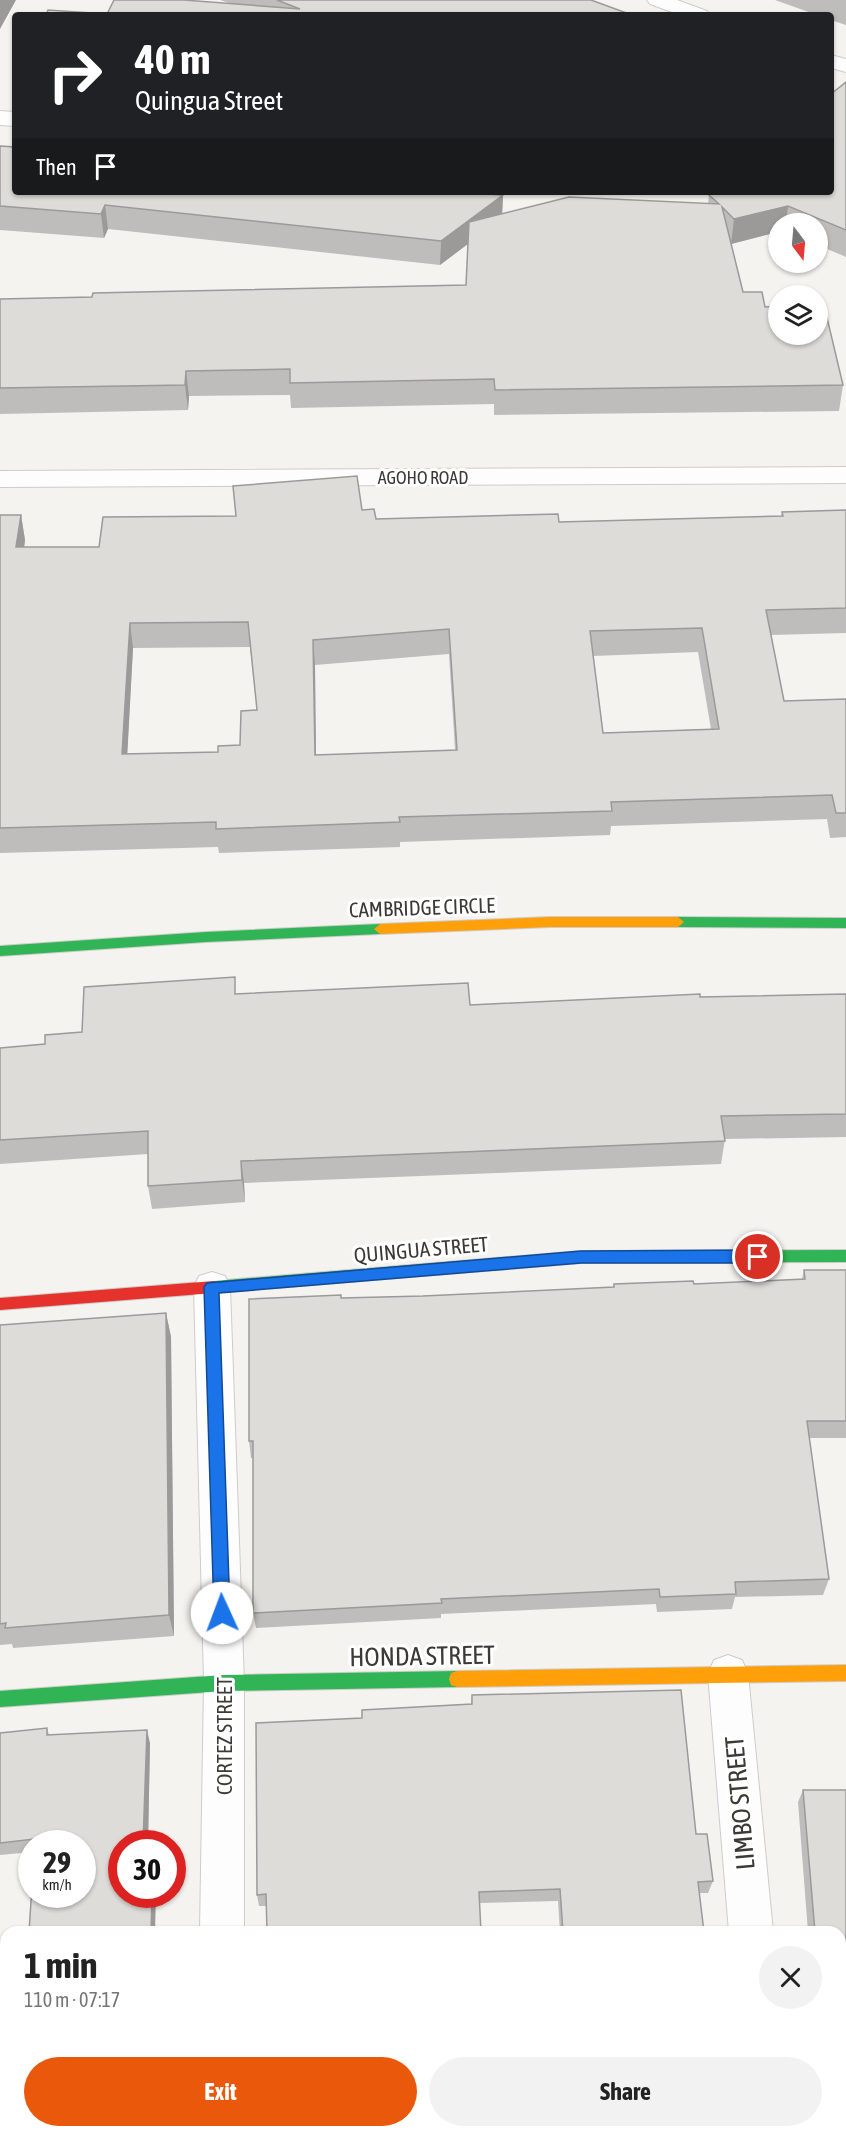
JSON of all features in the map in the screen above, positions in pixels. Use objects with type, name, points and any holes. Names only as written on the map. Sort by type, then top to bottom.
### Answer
[{"type":"street","points":[[657,0],[691,12]]},
{"type":"street","name":"AGOHO ROAD","points":[[0,479],[846,475]]},
{"type":"street","name":"CAMBRIDGE CIRCLE","points":[[0,951],[206,937],[550,922],[846,923]]},
{"type":"street","name":"QUINGUA STREET","points":[[0,1304],[581,1257],[846,1256]]},
{"type":"street","name":"CORTEZ STREET","points":[[212,1287],[224,1683],[222,1926]]},
{"type":"street","name":"HONDA STREET","points":[[0,1699],[224,1683],[846,1673]]},
{"type":"street","name":"LIMBO STREET","points":[[728,1674],[751,1926]]},
{"type":"building","points":[[114,0],[184,0],[300,9],[277,0],[591,0],[624,12],[108,12]]},
{"type":"building","points":[[48,10],[78,12],[47,12]]},
{"type":"building","points":[[846,82],[846,230],[828,223],[828,213],[805,213],[788,206],[734,219],[722,207],[743,292],[762,292],[765,307],[768,307],[768,345],[828,345],[828,322],[843,385],[495,390],[494,379],[290,383],[290,369],[186,371],[185,385],[0,388],[0,299],[92,297],[93,293],[466,285],[469,222],[569,197],[719,204],[709,195],[834,195],[834,92]]},
{"type":"building","points":[[0,146],[12,147],[12,195],[503,195],[441,241],[105,205],[101,214],[0,206]]},
{"type":"building","points":[[357,476],[362,510],[374,509],[376,519],[558,514],[559,522],[783,516],[782,512],[846,510],[846,608],[766,610],[784,701],[846,699],[846,813],[836,813],[832,795],[611,802],[612,811],[399,817],[400,822],[216,829],[216,822],[0,828],[0,515],[21,515],[16,547],[99,547],[103,517],[236,516],[233,486]],"holes":[[[248,622],[257,710],[241,711],[240,745],[218,746],[218,752],[122,754],[130,623]],[[702,628],[719,729],[603,733],[590,631]],[[449,629],[457,750],[315,755],[313,640]]]},
{"type":"building","points":[[235,977],[235,994],[468,983],[470,1005],[700,994],[700,997],[846,994],[846,1114],[721,1116],[725,1141],[241,1161],[242,1180],[148,1186],[148,1131],[0,1140],[0,1048],[45,1044],[45,1035],[82,1032],[84,987]]},
{"type":"building","points":[[804,1270],[846,1270],[846,1421],[807,1421],[829,1579],[735,1582],[736,1594],[660,1597],[659,1589],[441,1599],[442,1603],[253,1613],[253,1441],[249,1441],[249,1299],[341,1295],[341,1298],[423,1296],[614,1287],[614,1284],[693,1281],[694,1284],[805,1279]]},
{"type":"building","points":[[166,1313],[169,1615],[5,1628],[6,1623],[0,1624],[0,1325]]},
{"type":"building","points":[[681,1690],[696,1834],[707,1834],[713,1881],[698,1882],[703,1926],[563,1926],[560,1889],[479,1892],[481,1926],[267,1926],[266,1894],[257,1895],[256,1723],[362,1718],[362,1710],[472,1704],[472,1695]]},
{"type":"building","points":[[47,1728],[47,1735],[147,1730],[143,1830],[108,1830],[108,1908],[152,1908],[151,1926],[29,1926],[31,1908],[96,1908],[96,1830],[18,1830],[18,1841],[0,1843],[0,1733]]},
{"type":"building","points":[[803,1790],[846,1790],[846,1926],[814,1926]]},
{"type":"traffic: fast","points":[[678,922],[846,923]]},
{"type":"traffic: fast","points":[[0,951],[206,937],[380,929]]},
{"type":"traffic: fast","points":[[214,1287],[581,1257],[846,1256]]},
{"type":"traffic: fast","points":[[0,1699],[224,1683],[457,1679]]},
{"type":"traffic: slow","points":[[380,929],[550,922],[678,922]]},
{"type":"traffic: slow","points":[[457,1679],[846,1673]]},
{"type":"traffic: jam","points":[[0,1304],[214,1287]]},
{"type":"route","points":[[222,1613],[212,1287],[581,1257],[758,1257]]}]
